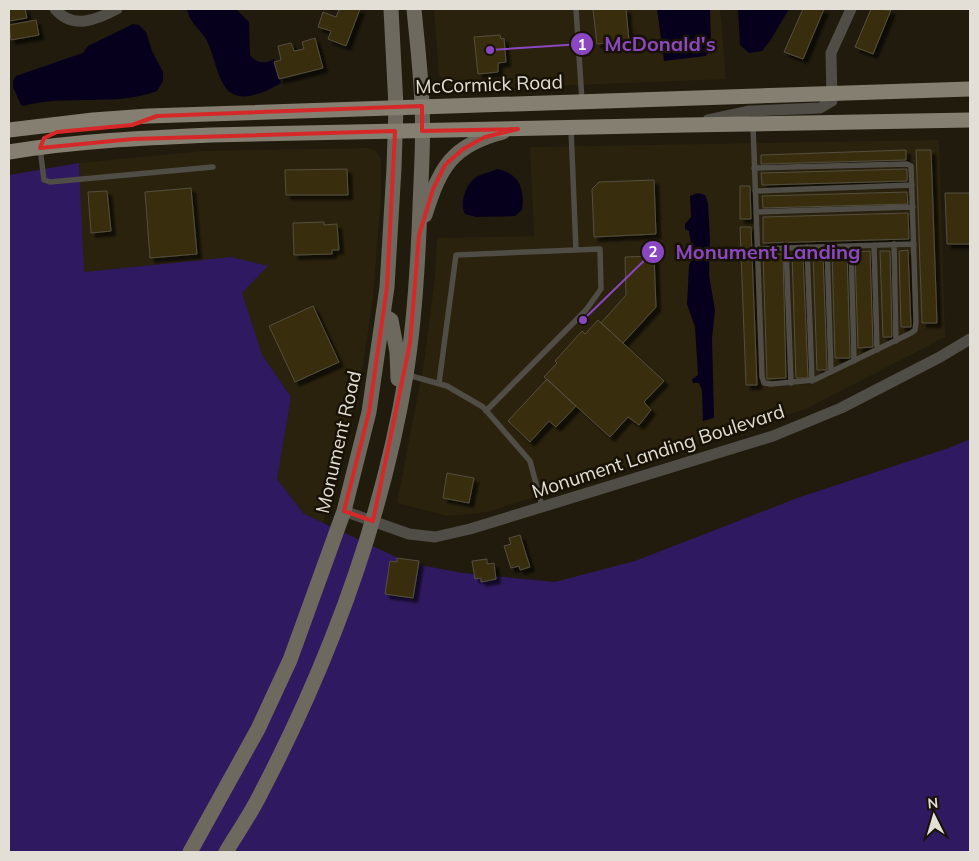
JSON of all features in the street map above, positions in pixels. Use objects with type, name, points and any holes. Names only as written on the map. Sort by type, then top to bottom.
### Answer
[{"type":"main road","name":"Monument Road","points":[[190,852],[258,730],[290,660],[344,511],[369,412],[389,260],[396,107],[390,9]]},
{"type":"main road","points":[[226,852],[261,793],[319,672],[350,591],[373,521],[398,418],[414,312],[419,235],[422,106],[414,9]]},
{"type":"main road","name":"McCormick Road","points":[[9,130],[158,116],[970,89]]},
{"type":"main road","points":[[40,148],[44,138],[57,132],[132,125],[150,121],[158,116]]},
{"type":"main road","points":[[9,152],[150,138],[686,124],[970,120]]},
{"type":"main road","points":[[9,143],[20,139],[27,127]]},
{"type":"main road","points":[[419,235],[433,190],[445,165],[463,149],[486,136],[518,129]]},
{"type":"main road","points":[[383,314],[391,320],[397,352],[398,418]]},
{"type":"street","points":[[54,9],[60,15],[74,22],[90,22],[117,9]]},
{"type":"street","points":[[686,124],[750,111],[820,108],[832,101],[831,53],[851,9]]},
{"type":"street","name":"Monument Landing Boulevard","points":[[344,511],[409,534],[435,537],[470,530],[542,506],[773,436],[841,408],[940,357],[970,339]]},
{"type":"lane","points":[[576,9],[582,102]]},
{"type":"lane","points":[[753,124],[754,168],[762,381],[767,384],[812,381],[911,334],[916,327],[911,168],[907,164],[754,168]]},
{"type":"lane","points":[[571,127],[576,250]]},
{"type":"lane","points":[[40,148],[44,180],[50,182],[213,167]]},
{"type":"lane","points":[[755,191],[912,185]]},
{"type":"lane","points":[[756,212],[913,207]]},
{"type":"lane","points":[[894,244],[896,341]]},
{"type":"lane","points":[[757,249],[914,244]]},
{"type":"lane","points":[[874,245],[877,350]]},
{"type":"lane","points":[[851,246],[854,361]]},
{"type":"lane","points":[[827,247],[831,372]]},
{"type":"lane","points":[[786,248],[791,383]]},
{"type":"lane","points":[[807,248],[812,381]]},
{"type":"lane","points":[[439,383],[456,255],[600,249],[601,289],[586,310],[486,411]]},
{"type":"lane","points":[[406,375],[448,386],[483,407],[530,461],[542,506]]},
{"type":"highlighted area","points":[[422,106],[422,131],[518,129],[485,137],[463,149],[445,165],[433,189],[419,235],[410,343],[373,521],[344,511],[369,412],[387,287],[395,131],[133,139],[40,148],[44,138],[57,132],[132,125],[157,116]]},
{"type":"shaded area","points":[[187,9],[236,9],[249,22],[250,55],[255,60],[261,62],[274,59],[281,83],[252,95],[237,96],[231,93],[222,82],[207,41],[192,22]]},
{"type":"shaded area","points":[[434,9],[720,9],[726,79],[454,90],[439,75]]},
{"type":"shaded area","points":[[657,9],[710,9],[711,48],[706,56],[664,61]]},
{"type":"shaded area","points":[[738,9],[789,9],[762,51],[749,53],[740,45]]},
{"type":"shaded area","points":[[133,24],[139,25],[146,32],[152,51],[163,72],[163,81],[157,91],[141,96],[107,100],[56,101],[21,105],[13,87],[13,81],[16,76],[83,53],[88,46]]},
{"type":"shaded area","points":[[939,140],[945,337],[808,408],[488,512],[447,516],[397,503],[424,363],[435,277],[437,238],[534,236],[530,147]]},
{"type":"shaded area","points":[[368,148],[376,151],[381,159],[381,196],[373,298],[360,384],[323,523],[304,514],[277,479],[291,397],[262,355],[242,293],[267,267],[175,263],[83,272],[79,163],[202,151]]},
{"type":"shaded area","points":[[79,163],[84,272],[231,257],[268,266],[242,293],[262,355],[291,397],[277,479],[304,514],[409,563],[463,573],[555,582],[635,561],[800,497],[949,448],[970,439],[970,852],[9,852],[9,175]]},
{"type":"shaded area","points":[[497,169],[511,174],[519,183],[523,202],[522,210],[515,216],[476,217],[465,214],[463,199],[470,183],[478,176]]},
{"type":"shaded area","points":[[698,193],[705,195],[708,203],[709,275],[715,310],[712,339],[714,418],[703,421],[702,390],[699,383],[693,383],[692,379],[698,375],[695,327],[687,304],[689,265],[693,258],[689,231],[685,229],[685,224],[691,217],[690,196]]},
{"type":"building","points":[[9,9],[25,9],[27,18],[9,21]]},
{"type":"building","points":[[334,9],[360,9],[346,46],[328,39],[331,31],[318,27],[323,12],[336,17],[339,10]]},
{"type":"building","points":[[593,9],[626,9],[629,41],[597,44]]},
{"type":"building","points":[[803,9],[824,9],[803,59],[784,52]]},
{"type":"building","points":[[871,9],[891,10],[873,54],[855,47]]},
{"type":"building","points":[[36,20],[39,35],[11,40],[9,25]]},
{"type":"building","points":[[500,35],[501,39],[504,38],[506,62],[498,63],[498,72],[478,74],[474,37]]},
{"type":"building","points":[[315,38],[323,68],[279,79],[274,62],[281,60],[278,46],[291,43],[294,51],[304,49],[302,42]]},
{"type":"building","points":[[906,150],[906,160],[761,164],[761,155]]},
{"type":"building","points":[[916,150],[931,150],[937,323],[922,323]]},
{"type":"building","points":[[347,169],[348,195],[286,195],[285,170]]},
{"type":"building","points":[[907,169],[907,181],[762,185],[761,173]]},
{"type":"building","points":[[654,180],[656,234],[594,237],[592,189],[599,182]]},
{"type":"building","points":[[740,186],[750,186],[751,219],[740,219]]},
{"type":"building","points":[[191,188],[197,254],[150,258],[145,192]]},
{"type":"building","points":[[107,191],[111,231],[91,233],[88,192]]},
{"type":"building","points":[[907,192],[908,204],[763,208],[762,196]]},
{"type":"building","points":[[945,193],[970,193],[970,244],[947,244]]},
{"type":"building","points":[[908,213],[909,239],[763,243],[763,217]]},
{"type":"building","points":[[324,222],[324,225],[337,224],[339,250],[332,250],[332,254],[294,255],[293,223]]},
{"type":"building","points":[[740,227],[751,227],[757,385],[746,385]]},
{"type":"building","points":[[908,250],[911,327],[901,327],[899,251]]},
{"type":"building","points":[[870,251],[873,347],[858,348],[855,252]]},
{"type":"building","points":[[880,251],[890,251],[892,337],[883,337]]},
{"type":"building","points":[[832,252],[847,252],[850,358],[835,358]]},
{"type":"building","points":[[813,253],[823,253],[827,370],[817,370]]},
{"type":"building","points":[[783,254],[786,378],[767,379],[763,255]]},
{"type":"building","points":[[792,254],[803,254],[808,378],[796,378]]},
{"type":"building","points":[[654,256],[656,307],[623,343],[601,323],[626,295],[625,257]]},
{"type":"building","points":[[313,306],[339,362],[295,382],[269,326]]},
{"type":"building","points":[[598,320],[664,381],[644,402],[651,410],[639,425],[628,417],[610,437],[544,377],[557,363],[555,361],[582,331],[585,334]]},
{"type":"building","points":[[547,379],[576,406],[556,427],[549,421],[530,442],[508,421]]},
{"type":"building","points":[[447,473],[474,478],[469,503],[443,498]]},
{"type":"building","points":[[520,535],[530,567],[520,570],[519,566],[511,568],[504,546],[511,544],[509,538]]},
{"type":"building","points":[[397,558],[419,561],[413,598],[385,594],[390,561],[397,562]]},
{"type":"building","points":[[487,559],[487,564],[494,563],[496,579],[481,582],[481,578],[475,579],[472,561]]},
{"type":"place","name":"McDonald's","points":[[490,50]]},
{"type":"place","name":"Monument Landing","points":[[583,320]]}]
